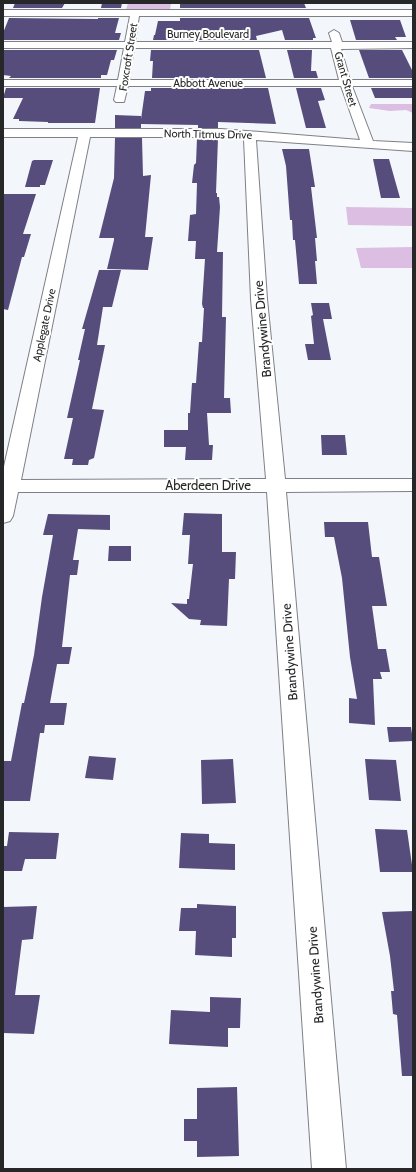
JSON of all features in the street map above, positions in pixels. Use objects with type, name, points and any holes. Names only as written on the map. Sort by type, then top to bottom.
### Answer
[{"type":"street","points":[[3,13],[413,13]]},
{"type":"street","name":"Foxcroft Street","points":[[120,100],[124,83],[128,46],[135,13]]},
{"type":"street","name":"Grant Street","points":[[328,13],[338,45],[336,49],[345,83],[368,145]]},
{"type":"street","name":"Burney Boulevard","points":[[3,46],[413,45]]},
{"type":"street","name":"Abbott Avenue","points":[[3,83],[413,83]]},
{"type":"street","name":"North Titmus Drive","points":[[3,133],[221,133],[368,145],[413,147]]},
{"type":"street","name":"Applegate Drive","points":[[3,516],[6,486],[85,133]]},
{"type":"street","name":"Brandywine Drive","points":[[250,135],[259,299],[276,485],[329,1169]]},
{"type":"street","name":"Aberdeen Drive","points":[[6,486],[413,485]]},
{"type":"shaded area","points":[[128,3],[171,3],[170,10],[126,10]]},
{"type":"shaded area","points":[[371,104],[413,104],[413,113],[406,110],[390,111],[369,108]]},
{"type":"shaded area","points":[[346,207],[413,208],[413,226],[348,225]]},
{"type":"shaded area","points":[[413,247],[413,268],[361,268],[356,248]]},
{"type":"building","points":[[15,3],[65,3],[62,8],[13,8]]},
{"type":"building","points":[[102,3],[122,3],[121,8],[101,8]]},
{"type":"building","points":[[180,3],[304,3],[306,8],[180,8]]},
{"type":"building","points":[[9,18],[119,18],[115,33],[121,33],[119,40],[3,40],[3,33]]},
{"type":"building","points":[[180,18],[309,18],[316,38],[313,38],[313,40],[285,40],[282,30],[256,36],[257,40],[153,40],[158,21],[180,21]]},
{"type":"building","points":[[350,20],[400,20],[406,37],[395,37],[397,40],[356,40]]},
{"type":"building","points":[[3,50],[117,50],[114,60],[111,60],[107,75],[101,75],[101,78],[9,78],[11,76],[3,75]]},
{"type":"building","points":[[151,50],[259,50],[266,78],[152,78],[153,61],[150,61]]},
{"type":"building","points":[[287,50],[312,50],[311,71],[316,71],[318,78],[294,78]]},
{"type":"building","points":[[359,50],[402,50],[413,72],[413,78],[369,78]]},
{"type":"building","points":[[6,88],[100,88],[95,123],[48,123],[19,121],[19,119],[13,119],[23,98],[3,98]]},
{"type":"building","points":[[151,88],[268,88],[276,124],[218,122],[218,128],[198,128],[198,125],[141,124],[141,128],[115,128],[115,115],[141,116],[141,119],[145,91],[151,91]]},
{"type":"building","points":[[296,88],[321,88],[325,100],[318,101],[326,128],[306,128]]},
{"type":"building","points":[[371,88],[413,88],[413,98],[375,98]]},
{"type":"building","points":[[115,138],[142,138],[143,176],[151,175],[145,237],[153,237],[148,270],[107,269],[114,238],[99,238],[114,178]]},
{"type":"building","points":[[197,138],[218,138],[216,193],[217,197],[219,197],[220,207],[217,252],[223,252],[222,317],[226,317],[224,398],[230,398],[231,413],[207,413],[209,445],[213,445],[212,460],[185,460],[186,447],[164,447],[164,430],[188,430],[188,413],[190,413],[192,383],[196,383],[199,342],[202,342],[204,308],[202,304],[205,259],[195,259],[196,241],[188,241],[190,215],[196,214],[197,183],[192,183],[194,165],[196,163]]},
{"type":"building","points":[[282,149],[309,149],[315,187],[311,187],[317,238],[315,238],[317,261],[315,261],[317,284],[299,284],[295,240],[293,240],[292,220],[290,220],[286,166]]},
{"type":"building","points":[[373,159],[389,159],[400,198],[381,198]]},
{"type":"building","points":[[53,160],[45,185],[40,185],[40,187],[25,187],[32,161]]},
{"type":"building","points":[[3,194],[36,194],[23,234],[31,234],[24,257],[22,257],[8,310],[3,309]]},
{"type":"building","points":[[99,270],[121,270],[112,307],[103,307],[97,345],[105,345],[92,409],[104,410],[94,458],[89,460],[88,465],[72,465],[73,459],[64,459],[73,418],[67,418],[80,360],[78,360],[85,329],[82,329]]},
{"type":"building","points":[[311,303],[329,303],[332,319],[323,319],[331,360],[308,360],[305,344],[314,344]]},
{"type":"building","points":[[321,435],[345,435],[347,455],[322,455]]},
{"type":"building","points":[[184,513],[222,514],[222,552],[236,552],[235,579],[229,579],[227,626],[200,625],[201,620],[189,619],[171,603],[187,604],[187,599],[189,599],[193,564],[188,564],[190,535],[182,535]]},
{"type":"building","points":[[48,514],[110,515],[110,530],[78,529],[73,560],[79,560],[77,575],[70,575],[62,647],[72,647],[69,664],[57,664],[50,703],[67,703],[64,725],[45,725],[44,733],[40,733],[30,801],[3,801],[3,761],[11,761],[22,703],[24,703],[34,655],[53,535],[43,535]]},
{"type":"building","points":[[324,522],[368,522],[372,557],[379,557],[387,606],[372,606],[378,649],[386,649],[390,672],[380,672],[382,679],[373,679],[375,725],[349,723],[349,698],[357,699],[350,657],[342,578],[334,537],[325,537]]},
{"type":"building","points":[[109,546],[131,546],[131,561],[108,561]]},
{"type":"building","points":[[387,727],[411,727],[413,741],[389,742]]},
{"type":"building","points":[[89,756],[116,758],[113,780],[85,778]]},
{"type":"building","points":[[233,759],[236,803],[202,804],[201,760]]},
{"type":"building","points":[[365,759],[396,760],[401,801],[369,800]]},
{"type":"building","points":[[375,829],[407,830],[413,872],[380,872]]},
{"type":"building","points":[[9,832],[59,833],[56,859],[25,859],[22,871],[3,871],[3,846],[7,846]]},
{"type":"building","points":[[181,833],[209,834],[209,843],[235,844],[235,870],[179,868]]},
{"type":"building","points":[[197,904],[236,906],[236,938],[232,938],[232,957],[195,955],[196,931],[179,931],[181,908],[197,908]]},
{"type":"building","points":[[37,906],[33,939],[22,940],[15,995],[40,995],[34,1034],[3,1033],[3,907]]},
{"type":"building","points":[[413,911],[413,1076],[402,1076],[397,1015],[393,1014],[391,991],[394,991],[390,956],[382,912]]},
{"type":"building","points":[[210,997],[241,998],[240,1028],[228,1028],[228,1047],[169,1044],[171,1010],[210,1012]]},
{"type":"building","points":[[237,1087],[239,1156],[197,1157],[197,1141],[184,1141],[184,1119],[197,1119],[197,1088]]}]
